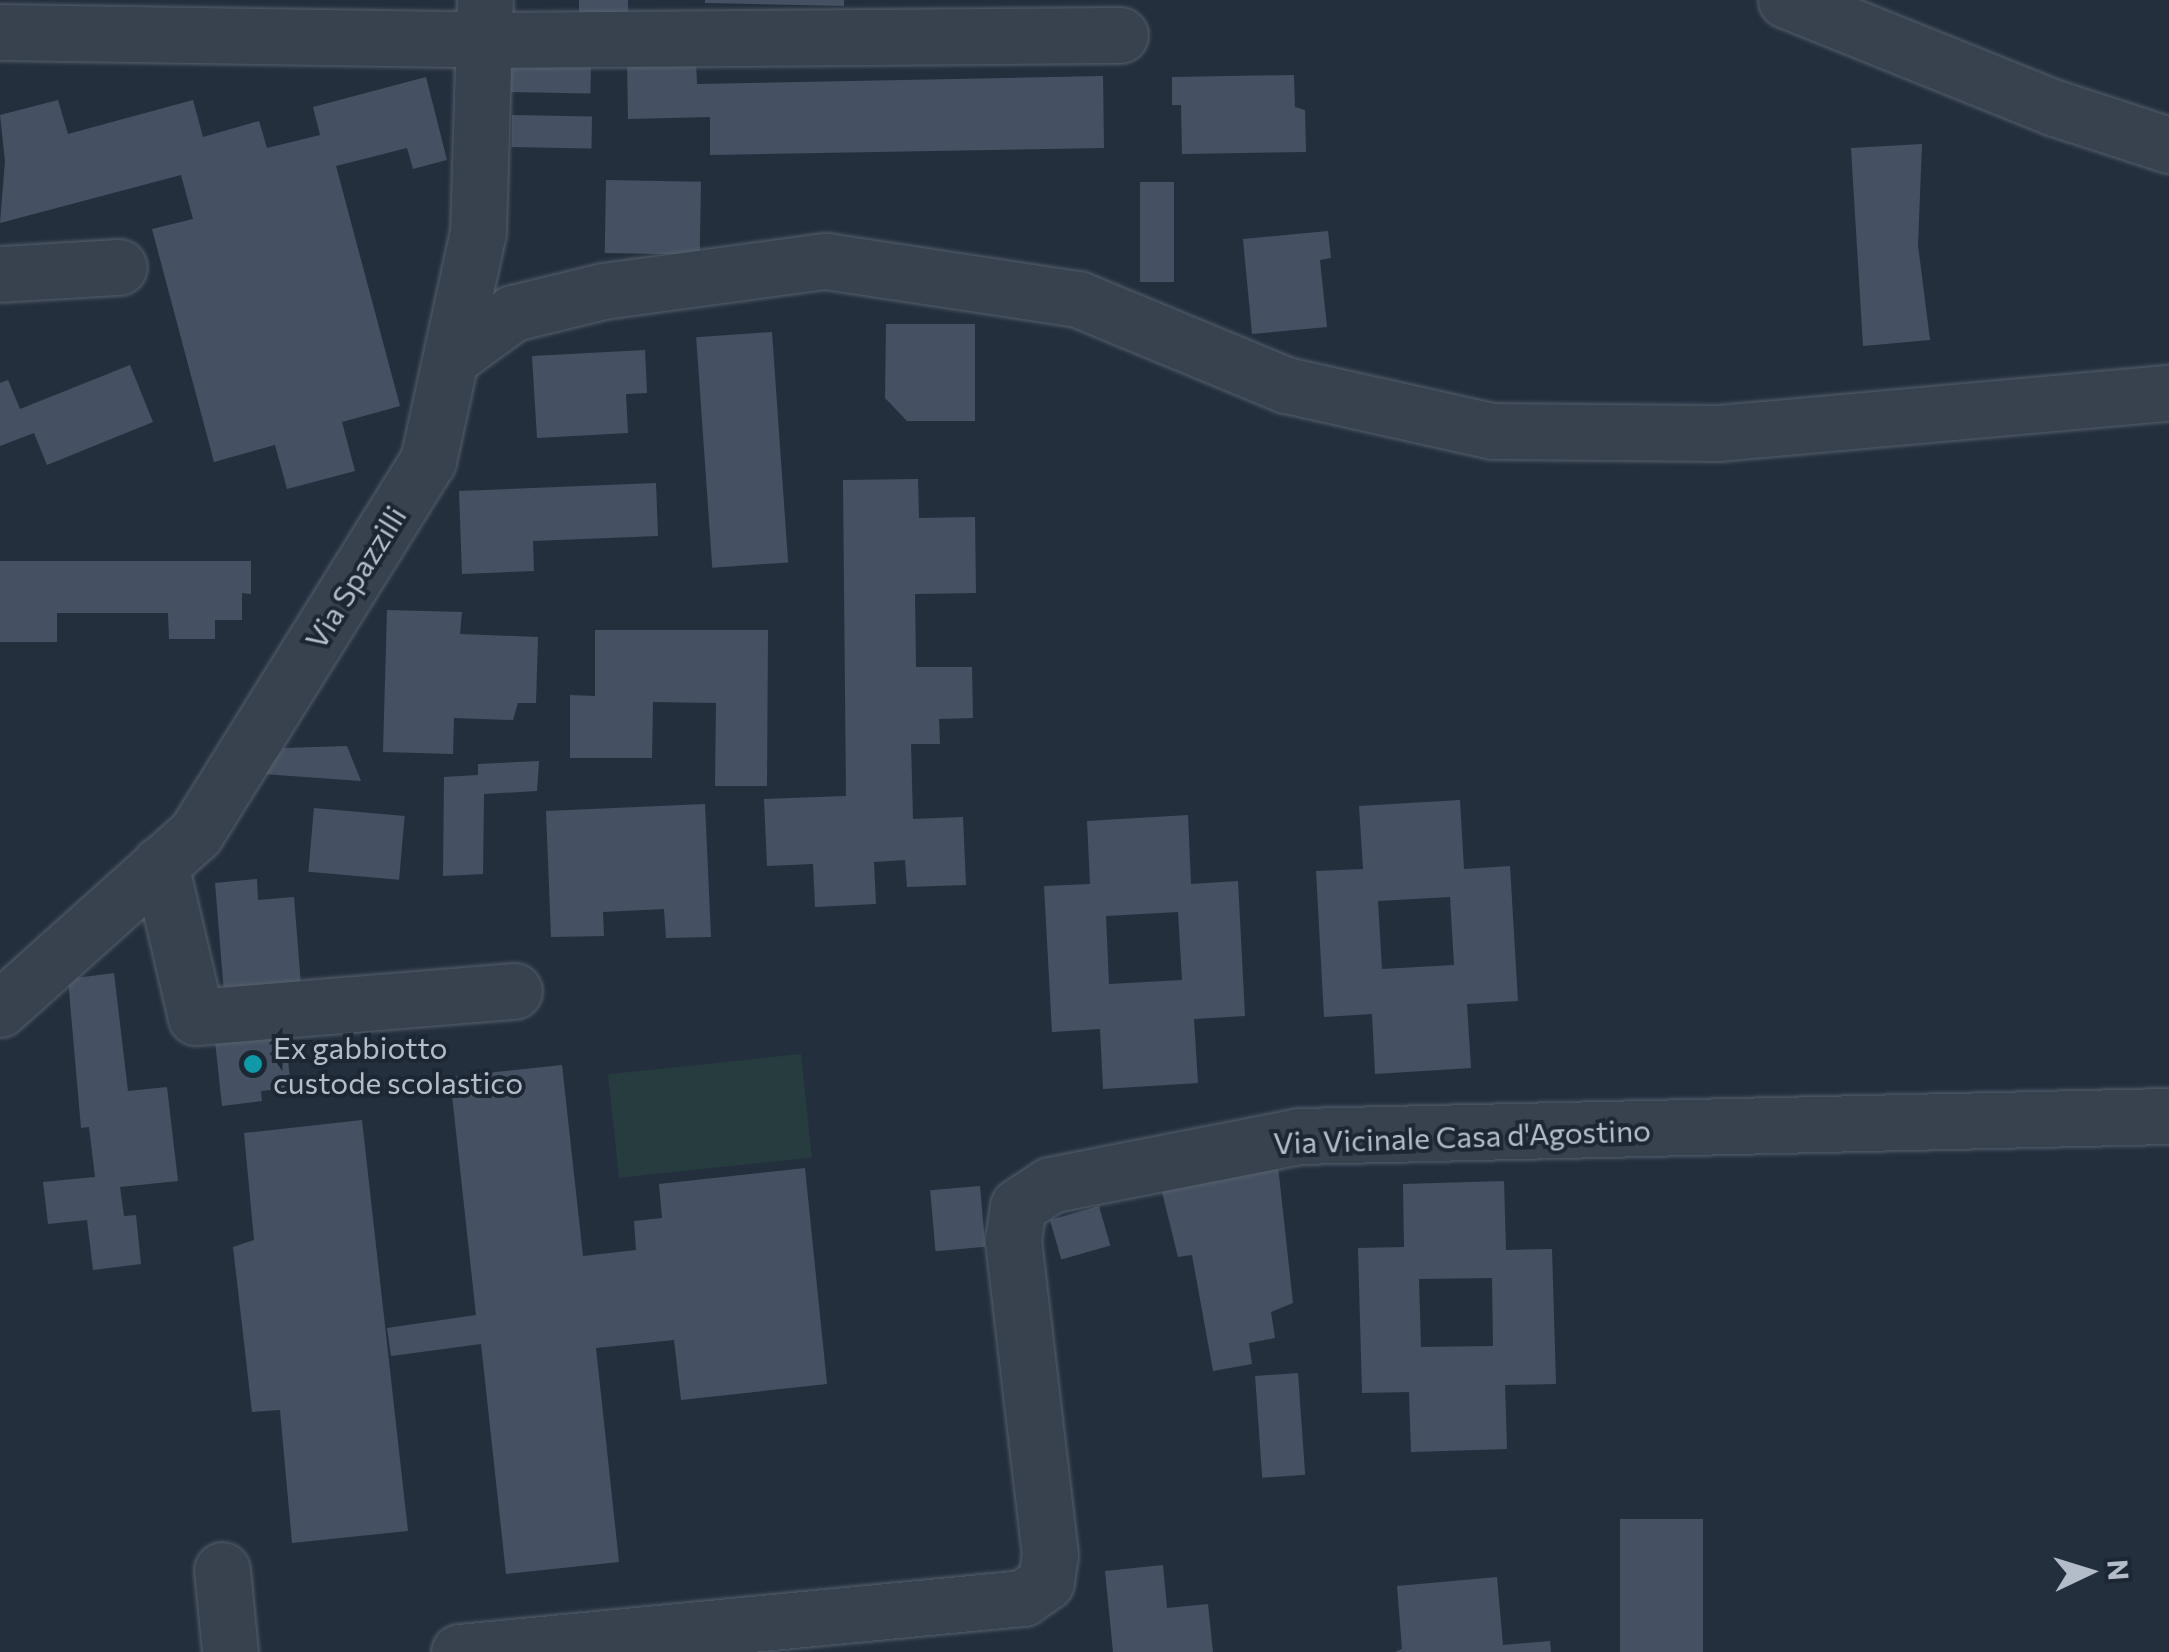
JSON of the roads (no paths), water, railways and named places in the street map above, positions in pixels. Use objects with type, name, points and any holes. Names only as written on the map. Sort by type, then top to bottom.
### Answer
[{"type":"street","points":[[1786,0],[2055,108],[2169,146]]},
{"type":"street","points":[[0,32],[485,20],[1120,35]]},
{"type":"street","name":"Via Spazzilli","points":[[0,1009],[196,833],[428,461],[478,232],[485,20]]},
{"type":"street","points":[[450,358],[513,314],[622,288],[826,260],[1078,300],[1286,385],[1492,431],[1718,434],[2169,393]]},
{"type":"street","points":[[0,274],[119,267]]},
{"type":"street","points":[[160,864],[196,1017],[514,991]]},
{"type":"street","name":"Via Vicinale Casa d'Agostino","points":[[460,1652],[1024,1598],[1046,1582],[1050,1554],[1013,1239],[1018,1206],[1050,1186],[1299,1136],[2169,1116]]},
{"type":"street","points":[[222,1570],[230,1652]]},
{"type":"place","name":"Ex gabbiotto custode scolastico","points":[[253,1064]]}]
